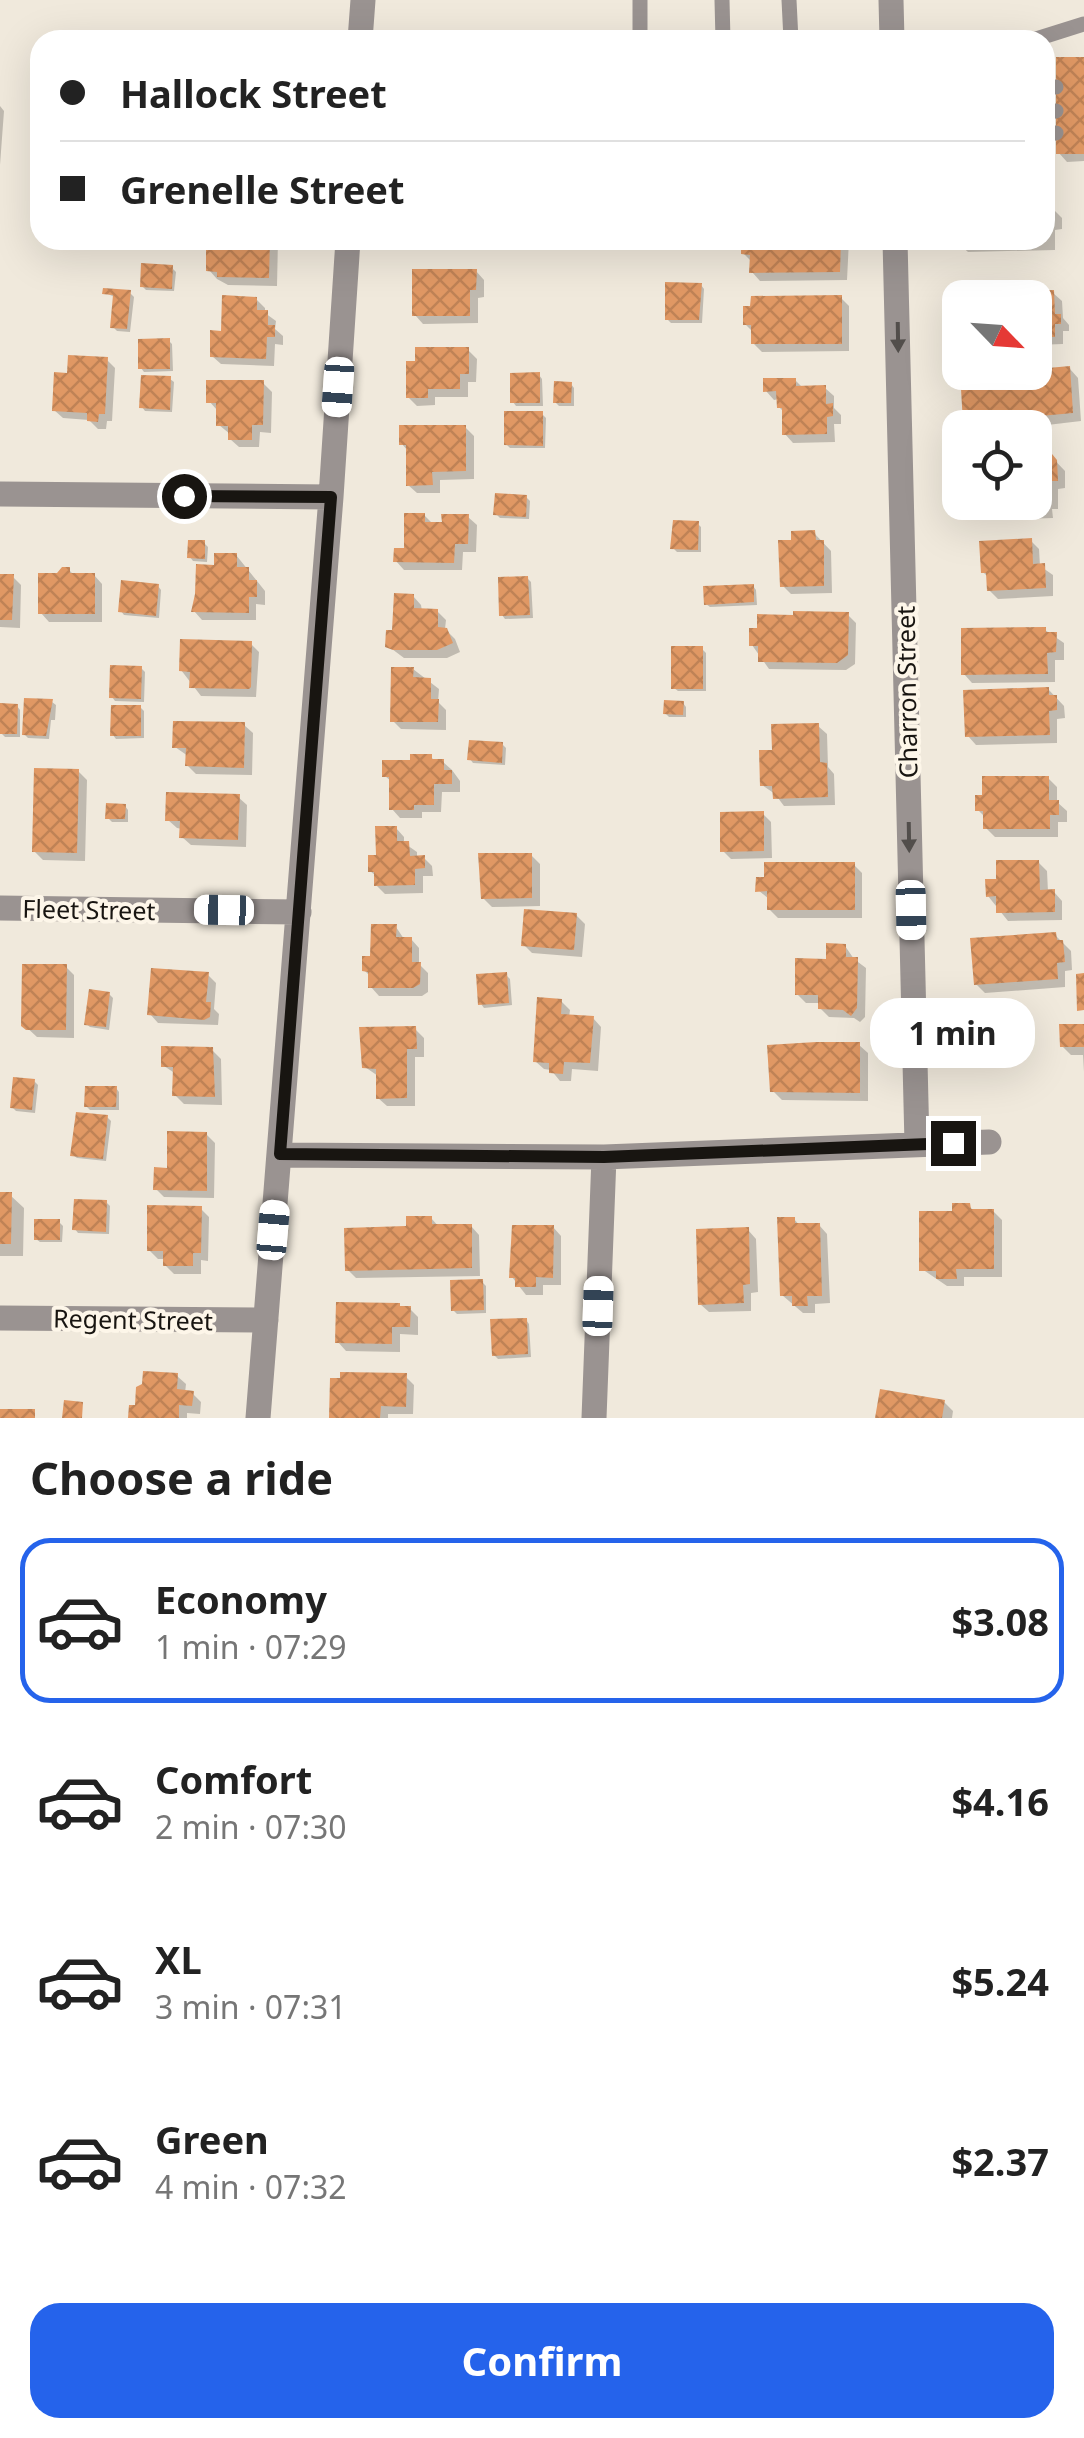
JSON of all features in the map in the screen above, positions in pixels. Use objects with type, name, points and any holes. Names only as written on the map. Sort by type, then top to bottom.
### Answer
[{"type":"street","points":[[361,30],[363,0]]},
{"type":"street","points":[[892,0],[892,30]]},
{"type":"street","points":[[258,1418],[347,250]]},
{"type":"street","name":"Charron Street","points":[[895,250],[917,1144]]},
{"type":"street","points":[[0,494],[331,497]]},
{"type":"street","name":"Fleet Street","points":[[0,908],[299,912]]},
{"type":"street","points":[[280,1154],[604,1157],[990,1142]]},
{"type":"street","points":[[594,1418],[604,1157]]},
{"type":"street","name":"Regent Street","points":[[0,1318],[266,1320]]},
{"type":"lane","points":[[640,0],[640,30]]},
{"type":"lane","points":[[722,0],[723,30]]},
{"type":"lane","points":[[790,0],[791,30]]},
{"type":"lane","points":[[1055,33],[1084,24]]},
{"type":"building","points":[[1056,57],[1084,57],[1084,154],[1056,154]]},
{"type":"building","points":[[206,250],[270,250],[269,278],[217,277],[217,272],[206,271]]},
{"type":"building","points":[[741,250],[841,250],[840,272],[749,273],[750,255],[741,254]]},
{"type":"building","points":[[141,263],[173,265],[172,289],[140,287]]},
{"type":"building","points":[[412,269],[477,269],[476,290],[470,290],[470,316],[412,316]]},
{"type":"building","points":[[665,282],[702,283],[699,320],[665,320]]},
{"type":"building","points":[[103,288],[131,290],[127,329],[110,328],[113,295],[102,294]]},
{"type":"building","points":[[1052,290],[1055,314],[1061,314],[1061,324],[1055,324],[1055,337],[1052,337]]},
{"type":"building","points":[[222,295],[257,297],[257,310],[268,310],[268,325],[275,325],[275,337],[267,337],[266,359],[210,357],[210,330],[221,331]]},
{"type":"building","points":[[842,295],[842,344],[751,344],[751,325],[743,325],[743,306],[750,306],[751,296]]},
{"type":"building","points":[[170,338],[170,369],[138,369],[138,339]]},
{"type":"building","points":[[415,347],[469,347],[469,374],[460,374],[460,389],[428,389],[428,398],[406,398],[406,361],[415,361]]},
{"type":"building","points":[[68,355],[108,357],[105,414],[99,414],[98,422],[87,421],[87,413],[52,411],[54,372],[67,373]]},
{"type":"building","points":[[1070,366],[1073,413],[962,410],[961,390],[1052,390],[1052,368]]},
{"type":"building","points":[[540,372],[540,403],[510,403],[510,373]]},
{"type":"building","points":[[141,375],[171,376],[170,410],[139,408]]},
{"type":"building","points":[[763,378],[796,378],[796,386],[826,385],[826,404],[833,403],[833,416],[827,417],[827,434],[782,435],[782,408],[777,408],[776,391],[763,392]]},
{"type":"building","points":[[206,380],[264,380],[263,425],[252,425],[252,440],[228,440],[228,426],[216,426],[216,403],[206,403]]},
{"type":"building","points":[[554,381],[572,382],[571,403],[553,403]]},
{"type":"building","points":[[504,411],[543,411],[543,446],[504,445]]},
{"type":"building","points":[[399,425],[466,425],[466,471],[432,472],[433,485],[406,486],[406,445],[399,445]]},
{"type":"building","points":[[1052,454],[1057,460],[1058,481],[1052,481]]},
{"type":"building","points":[[495,493],[527,495],[526,517],[493,515]]},
{"type":"building","points":[[404,513],[425,513],[425,522],[442,522],[441,514],[469,514],[468,544],[455,544],[454,563],[393,562],[394,548],[404,548]]},
{"type":"building","points":[[673,520],[699,521],[698,550],[670,549]]},
{"type":"building","points":[[815,530],[816,540],[824,540],[824,586],[780,587],[778,540],[791,540],[791,531]]},
{"type":"building","points":[[1032,538],[1033,564],[1045,563],[1046,588],[987,591],[986,573],[981,573],[979,541]]},
{"type":"building","points":[[188,540],[205,540],[205,559],[187,558]]},
{"type":"building","points":[[214,553],[237,553],[237,567],[249,567],[249,580],[257,580],[257,597],[249,597],[249,613],[191,612],[196,564],[214,565]]},
{"type":"building","points":[[62,567],[70,567],[70,573],[95,573],[95,614],[38,614],[38,573],[57,573]]},
{"type":"building","points":[[0,574],[14,574],[12,620],[0,620]]},
{"type":"building","points":[[528,576],[530,615],[499,616],[498,577]]},
{"type":"building","points":[[121,580],[159,584],[156,616],[118,612]]},
{"type":"building","points":[[754,584],[754,602],[704,605],[703,586]]},
{"type":"building","points":[[394,593],[414,594],[414,608],[438,609],[438,627],[447,628],[453,643],[437,650],[385,647],[386,630],[392,630]]},
{"type":"building","points":[[793,611],[849,612],[848,655],[837,663],[758,662],[758,646],[749,646],[749,628],[757,628],[757,614],[793,615]]},
{"type":"building","points":[[1046,627],[1046,632],[1057,632],[1056,652],[1047,653],[1048,674],[961,675],[961,628]]},
{"type":"building","points":[[180,639],[252,641],[251,687],[189,688],[190,672],[179,671]]},
{"type":"building","points":[[671,646],[703,646],[703,689],[671,689]]},
{"type":"building","points":[[110,665],[142,666],[141,699],[109,698]]},
{"type":"building","points":[[391,667],[414,667],[413,677],[431,678],[431,699],[439,699],[438,722],[390,722]]},
{"type":"building","points":[[1049,687],[1049,695],[1057,695],[1057,710],[1049,711],[1050,735],[965,737],[963,690]]},
{"type":"building","points":[[24,698],[53,699],[46,736],[22,735]]},
{"type":"building","points":[[664,700],[684,701],[683,715],[663,714]]},
{"type":"building","points":[[0,703],[18,704],[17,734],[0,734]]},
{"type":"building","points":[[111,705],[141,705],[141,736],[110,736]]},
{"type":"building","points":[[173,721],[245,722],[244,768],[185,766],[186,748],[172,748]]},
{"type":"building","points":[[819,723],[820,762],[827,763],[828,797],[773,799],[772,786],[760,786],[759,750],[772,750],[771,724]]},
{"type":"building","points":[[469,740],[503,742],[502,763],[467,760]]},
{"type":"building","points":[[410,754],[432,754],[432,759],[444,759],[444,770],[452,770],[452,784],[434,784],[434,805],[389,810],[389,777],[382,777],[382,760],[410,760]]},
{"type":"building","points":[[34,768],[79,769],[77,853],[32,852]]},
{"type":"building","points":[[982,776],[1049,776],[1049,800],[1059,800],[1059,815],[1050,815],[1050,829],[983,829],[983,811],[975,811],[975,795],[982,795]]},
{"type":"building","points":[[166,792],[240,794],[238,840],[179,838],[180,821],[165,821]]},
{"type":"building","points":[[106,803],[126,804],[125,819],[105,819]]},
{"type":"building","points":[[764,811],[764,851],[720,852],[720,812]]},
{"type":"building","points":[[375,826],[397,826],[397,841],[409,841],[410,856],[425,855],[425,868],[415,869],[415,885],[374,886],[374,872],[368,872],[368,855],[376,855]]},
{"type":"building","points":[[478,853],[532,853],[532,898],[481,899]]},
{"type":"building","points":[[996,860],[1039,860],[1040,890],[1055,889],[1055,912],[996,913],[996,896],[986,897],[985,879],[996,879]]},
{"type":"building","points":[[764,862],[855,862],[855,910],[767,910],[767,891],[755,892],[756,877],[764,877]]},
{"type":"building","points":[[524,909],[577,913],[574,950],[521,946]]},
{"type":"building","points":[[371,924],[397,924],[396,937],[412,937],[412,962],[421,962],[420,984],[413,988],[368,988],[362,956],[370,956]]},
{"type":"building","points":[[1056,932],[1057,940],[1063,940],[1065,962],[1057,963],[1058,979],[974,985],[970,938]]},
{"type":"building","points":[[826,943],[846,944],[846,957],[858,957],[857,1008],[851,1016],[843,1010],[818,1009],[818,995],[795,995],[795,958],[826,959]]},
{"type":"building","points":[[22,964],[67,964],[66,1030],[26,1030],[21,1026]]},
{"type":"building","points":[[151,968],[209,972],[206,1002],[211,1002],[210,1017],[204,1020],[147,1015]]},
{"type":"building","points":[[507,972],[509,1003],[478,1005],[476,974]]},
{"type":"building","points":[[1084,973],[1084,1010],[1077,1011],[1076,974]]},
{"type":"building","points":[[89,989],[110,992],[106,1027],[84,1025]]},
{"type":"building","points":[[537,997],[562,999],[561,1014],[594,1016],[590,1063],[564,1062],[563,1074],[549,1073],[549,1063],[533,1062]]},
{"type":"building","points":[[1059,1024],[1084,1024],[1084,1047],[1060,1047]]},
{"type":"building","points":[[416,1026],[417,1049],[407,1049],[407,1098],[376,1099],[376,1069],[362,1068],[359,1027]]},
{"type":"building","points":[[860,1042],[860,1093],[770,1092],[767,1045]]},
{"type":"building","points":[[161,1046],[213,1047],[215,1097],[172,1096],[173,1067],[161,1067]]},
{"type":"building","points":[[13,1077],[35,1079],[32,1110],[10,1108]]},
{"type":"building","points":[[85,1086],[117,1086],[116,1107],[84,1107]]},
{"type":"building","points":[[76,1112],[108,1115],[103,1159],[70,1156]]},
{"type":"building","points":[[167,1131],[207,1132],[207,1191],[153,1190],[154,1167],[167,1168]]},
{"type":"building","points":[[0,1192],[12,1192],[11,1244],[0,1244]]},
{"type":"building","points":[[74,1199],[107,1200],[106,1232],[72,1230]]},
{"type":"building","points":[[952,1203],[970,1203],[971,1209],[994,1209],[994,1269],[956,1269],[957,1279],[936,1279],[936,1271],[919,1271],[919,1211],[952,1211]]},
{"type":"building","points":[[147,1205],[202,1206],[201,1253],[193,1253],[193,1266],[163,1266],[163,1251],[147,1251]]},
{"type":"building","points":[[406,1216],[432,1216],[432,1224],[472,1224],[472,1268],[345,1271],[344,1228],[406,1226]]},
{"type":"building","points":[[777,1217],[795,1217],[795,1223],[820,1223],[822,1296],[807,1296],[808,1306],[792,1306],[792,1296],[780,1296]]},
{"type":"building","points":[[34,1219],[60,1219],[60,1240],[34,1240]]},
{"type":"building","points":[[512,1225],[554,1225],[553,1278],[536,1277],[536,1287],[515,1287],[515,1278],[509,1278]]},
{"type":"building","points":[[749,1227],[750,1284],[743,1285],[744,1303],[698,1305],[696,1229]]},
{"type":"building","points":[[483,1279],[484,1310],[451,1311],[450,1280]]},
{"type":"building","points":[[336,1302],[411,1306],[410,1327],[392,1327],[392,1344],[335,1343]]},
{"type":"building","points":[[527,1318],[528,1354],[492,1356],[490,1319]]},
{"type":"building","points":[[143,1371],[178,1373],[177,1389],[194,1391],[192,1406],[179,1405],[179,1418],[128,1418]]},
{"type":"building","points":[[340,1372],[407,1373],[406,1407],[381,1406],[380,1418],[329,1418],[330,1378],[340,1378]]},
{"type":"building","points":[[880,1389],[945,1400],[942,1418],[875,1418]]},
{"type":"building","points":[[64,1400],[83,1402],[82,1418],[62,1418]]},
{"type":"building","points":[[0,1409],[35,1409],[35,1418],[0,1418]]},
{"type":"route","points":[[184,496],[331,497],[280,1154],[604,1157],[953,1143]]}]
